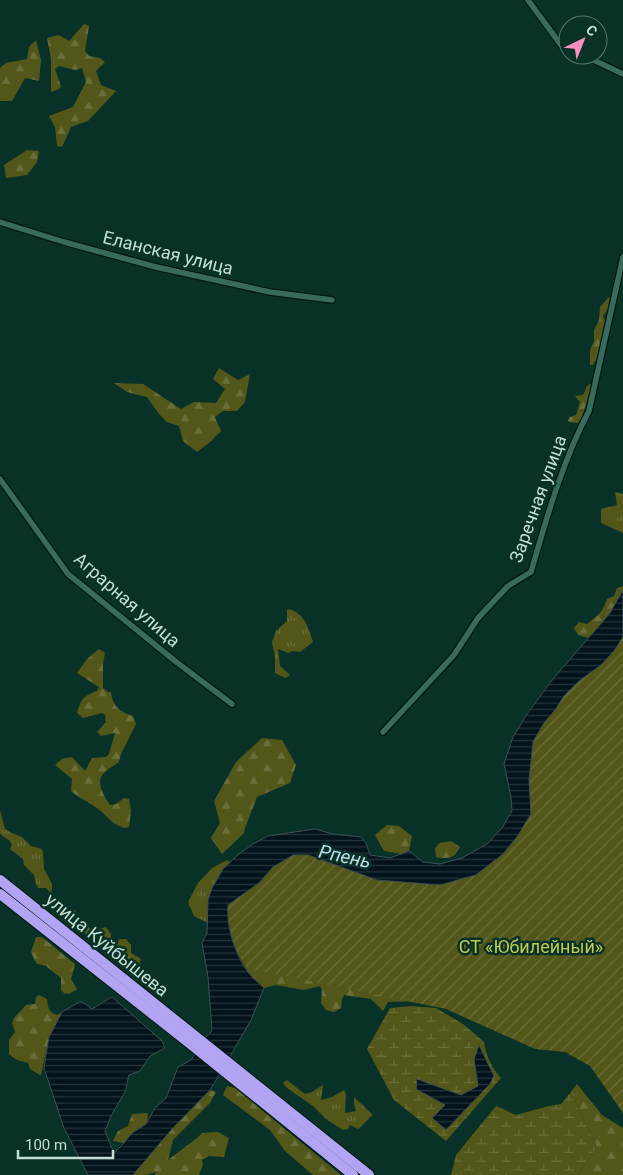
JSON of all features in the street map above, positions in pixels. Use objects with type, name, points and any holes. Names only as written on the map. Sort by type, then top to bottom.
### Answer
[{"type":"highway","name":"улица Куйбышева","points":[[0,880],[191,1038]]},
{"type":"highway","name":"улица Куйбышева","points":[[0,894],[34,922],[191,1038]]},
{"type":"highway","points":[[191,1038],[353,1175]]},
{"type":"highway","points":[[232,1072],[369,1175]]},
{"type":"street","points":[[528,0],[558,40]]},
{"type":"street","points":[[604,65],[623,74]]},
{"type":"street","name":"Еланская улица","points":[[0,222],[64,242],[156,266],[270,292],[332,300]]},
{"type":"street","name":"Заречная улица","points":[[383,732],[454,656],[478,618],[508,586],[531,572],[554,494],[581,427],[590,411],[623,257]]},
{"type":"street","name":"Аграрная улица","points":[[0,479],[68,574],[160,649],[232,704]]},
{"type":"street","points":[[0,902],[34,922]]},
{"type":"green space","points":[[84,24],[89,26],[85,51],[89,56],[100,58],[105,62],[96,71],[101,85],[116,91],[88,121],[71,127],[62,147],[57,146],[55,127],[49,116],[73,107],[86,82],[82,68],[75,70],[59,66],[55,69],[61,86],[59,89],[51,92],[51,59],[47,38],[59,35],[69,41]]},
{"type":"green space","points":[[36,40],[41,60],[39,81],[25,78],[12,101],[0,101],[0,68],[6,63],[27,59],[29,47]]},
{"type":"green space","points":[[27,150],[39,151],[37,162],[27,175],[6,178],[4,165]]},
{"type":"green space","points":[[610,297],[612,300],[610,306],[603,316],[606,324],[598,357],[593,365],[590,365],[590,350],[594,341],[594,330],[599,320],[600,307]]},
{"type":"green space","points":[[219,368],[238,380],[250,374],[245,402],[237,411],[223,411],[215,417],[221,431],[197,452],[183,441],[179,426],[167,422],[147,397],[127,392],[114,383],[143,384],[181,409],[194,402],[216,403],[225,389],[213,379]]},
{"type":"green space","points":[[590,384],[592,385],[582,421],[578,423],[569,422],[570,417],[576,415],[580,402],[575,396],[583,395]]},
{"type":"green space","points":[[615,492],[623,494],[623,533],[601,523],[601,509],[617,505]]},
{"type":"green space","points":[[623,586],[623,590],[610,613],[589,638],[578,635],[574,628],[579,622],[587,624],[602,611],[607,599],[614,596],[617,588]]},
{"type":"green space","points":[[289,609],[299,614],[302,618],[313,642],[300,652],[292,651],[288,653],[278,649],[280,666],[290,675],[285,678],[275,673],[275,657],[272,642],[276,631],[287,621],[287,610]]},
{"type":"green space","name":"СТ «Юбилейный»","points":[[623,637],[623,1113],[590,1066],[565,1052],[535,1049],[446,1009],[246,968],[232,938],[228,922],[228,905],[259,883],[273,867],[293,855],[308,855],[377,880],[440,885],[476,875],[503,854],[517,837],[530,814],[529,780],[533,742],[564,696],[614,651]]},
{"type":"green space","points":[[99,649],[105,653],[103,688],[111,692],[113,701],[118,708],[133,716],[136,724],[119,762],[105,772],[100,780],[101,788],[110,805],[116,804],[124,798],[129,799],[131,811],[129,827],[124,828],[115,824],[98,809],[71,791],[72,779],[55,765],[62,759],[72,757],[85,771],[92,758],[106,757],[109,754],[115,733],[101,736],[97,732],[106,722],[105,715],[102,713],[83,718],[77,713],[83,699],[97,691],[99,687],[77,673],[87,659]]},
{"type":"green space","points":[[262,738],[282,740],[296,765],[290,783],[257,797],[244,833],[222,854],[211,838],[220,823],[214,801],[236,762]]},
{"type":"green space","points":[[0,810],[5,829],[22,837],[31,846],[42,849],[44,869],[52,884],[50,893],[46,888],[38,888],[34,875],[24,865],[23,859],[10,849],[12,845],[10,841],[0,834]]},
{"type":"green space","points":[[387,825],[399,826],[412,836],[409,851],[401,854],[384,851],[375,835]]},
{"type":"green space","points":[[451,841],[460,847],[456,854],[448,858],[436,857],[435,849],[439,843]]},
{"type":"green space","points":[[227,860],[231,862],[223,869],[208,900],[208,923],[194,916],[188,902],[198,883],[212,868]]},
{"type":"green space","points":[[75,910],[79,918],[93,931],[106,927],[111,934],[111,947],[117,946],[119,939],[126,939],[131,945],[131,953],[141,959],[139,965],[131,963],[132,967],[128,967],[103,943],[89,937],[75,924],[71,917],[72,911]]},
{"type":"green space","points":[[36,937],[42,937],[75,964],[71,979],[77,989],[69,994],[64,993],[61,990],[61,978],[46,966],[37,964],[31,952]]},
{"type":"green space","points":[[252,961],[423,1001],[388,1002],[383,1011],[371,999],[344,995],[341,1008],[334,1012],[326,1010],[321,1003],[322,990],[320,986],[304,990],[276,985],[264,988],[248,973],[246,968]]},
{"type":"green space","points":[[39,995],[47,999],[50,1011],[57,1015],[62,1012],[49,1037],[41,1075],[30,1069],[28,1063],[17,1060],[9,1054],[9,1040],[15,1032],[12,1023],[14,1018],[26,1005],[35,1004],[36,997]]},
{"type":"green space","points":[[410,1006],[436,1008],[463,1024],[484,1042],[490,1061],[501,1078],[446,1141],[394,1100],[367,1049],[390,1008]]},
{"type":"green space","points":[[287,1080],[305,1094],[323,1085],[321,1100],[332,1097],[344,1090],[346,1094],[345,1113],[356,1111],[354,1097],[373,1115],[358,1129],[350,1125],[348,1129],[343,1130],[287,1088],[283,1083]]},
{"type":"green space","points":[[577,1084],[602,1115],[623,1128],[623,1175],[578,1175],[597,1147],[571,1092]]},
{"type":"green space","points":[[227,1086],[235,1088],[341,1175],[313,1175],[285,1151],[270,1130],[223,1095]]},
{"type":"green space","points":[[210,1090],[216,1092],[210,1103],[173,1140],[168,1160],[202,1133],[218,1132],[229,1138],[224,1157],[209,1156],[202,1160],[203,1165],[199,1175],[155,1175],[156,1172],[146,1175],[133,1175],[172,1129]]},
{"type":"green space","points":[[571,1092],[597,1147],[578,1175],[451,1175],[456,1155],[496,1106],[516,1115],[561,1104]]},
{"type":"green space","points":[[148,1113],[147,1123],[132,1133],[124,1143],[113,1141],[118,1131],[128,1126],[132,1114]]},
{"type":"water","name":"Рпень","points":[[623,590],[623,637],[614,651],[601,665],[579,681],[564,696],[533,742],[529,780],[531,814],[517,837],[503,854],[476,875],[440,885],[377,880],[308,855],[293,855],[273,867],[259,883],[228,905],[228,922],[235,949],[248,972],[264,988],[251,1020],[221,1072],[210,1090],[172,1129],[133,1175],[88,1175],[64,1128],[44,1068],[49,1037],[62,1012],[81,1001],[92,1009],[112,997],[162,1041],[165,1048],[150,1056],[140,1071],[129,1075],[125,1092],[111,1116],[105,1131],[114,1153],[132,1133],[146,1124],[155,1108],[166,1098],[178,1067],[191,1060],[212,1031],[208,977],[202,943],[207,933],[208,900],[212,888],[223,869],[239,854],[268,836],[315,829],[333,834],[361,837],[366,843],[370,855],[390,858],[409,851],[423,862],[440,864],[462,858],[487,844],[502,828],[512,811],[504,764],[513,737],[527,714],[553,679],[610,613]]},
{"type":"water","points":[[479,1045],[494,1076],[490,1084],[446,1130],[432,1118],[445,1105],[416,1089],[417,1079],[461,1095],[478,1086],[474,1059]]}]
